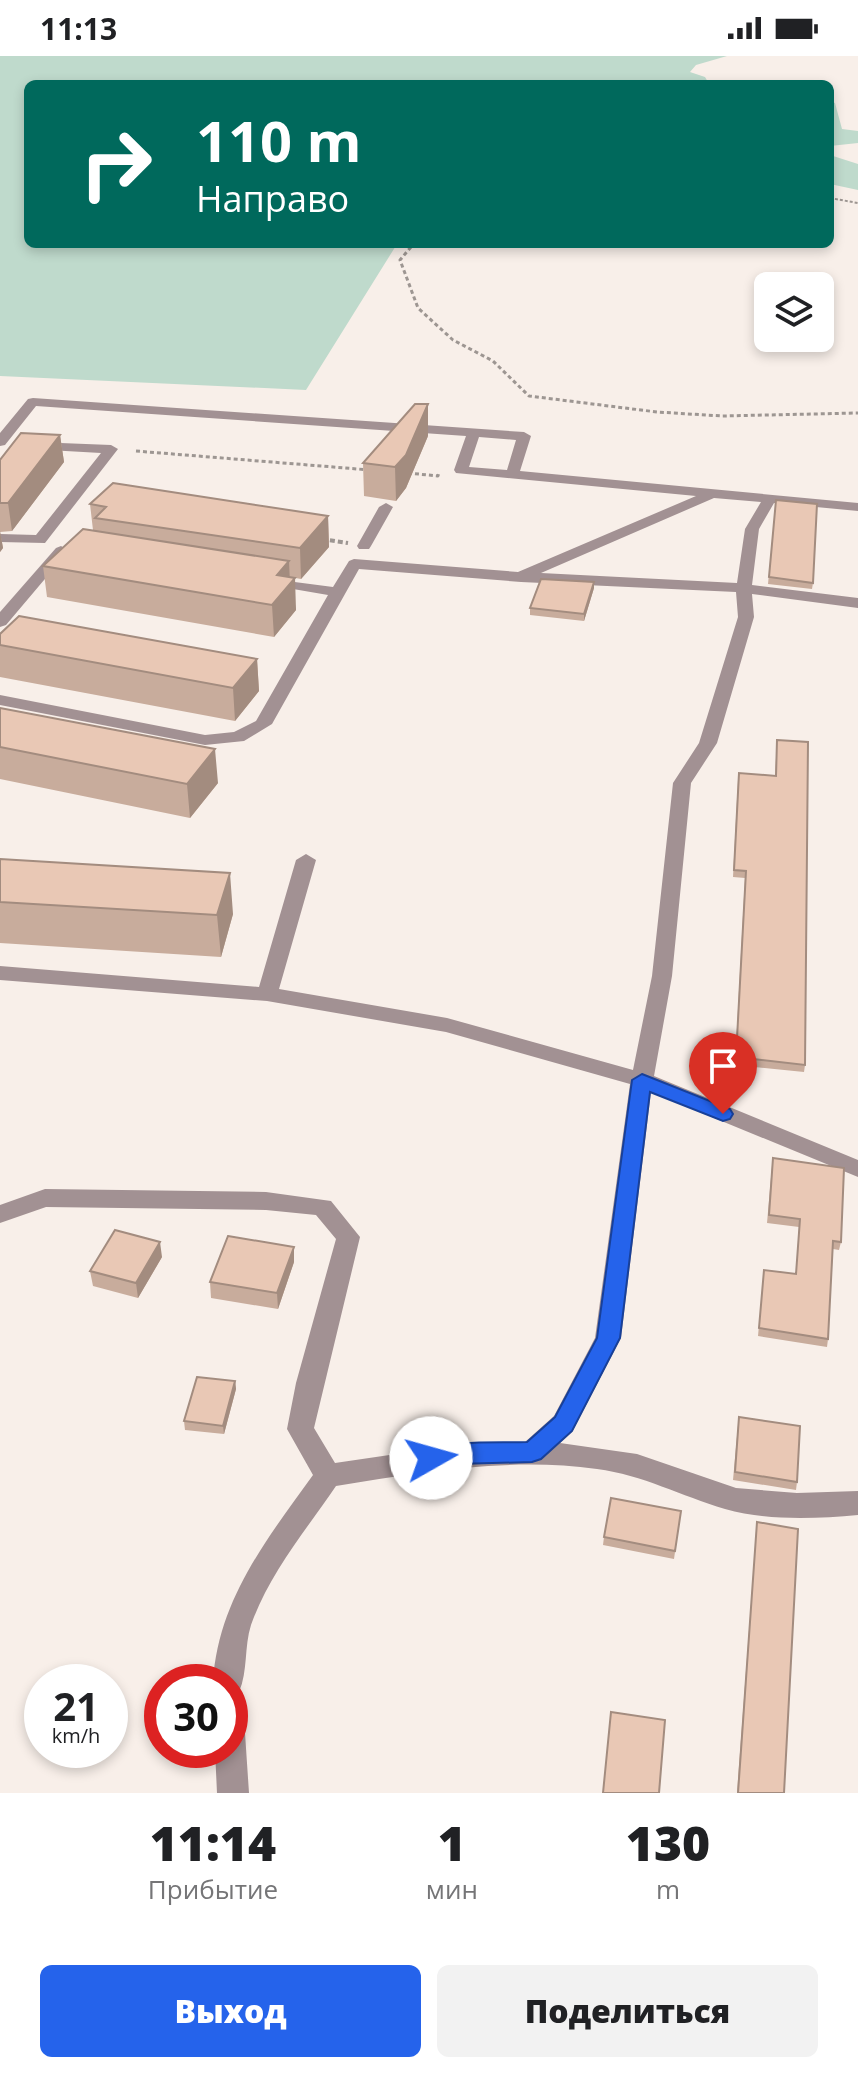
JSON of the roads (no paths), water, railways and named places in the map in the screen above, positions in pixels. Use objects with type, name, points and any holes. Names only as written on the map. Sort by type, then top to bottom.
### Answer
[{"type":"street","points":[[0,443],[33,402],[524,436],[513,473]]},
{"type":"street","points":[[474,433],[461,470],[858,507]]},
{"type":"street","points":[[0,443],[111,449],[40,540],[0,538]]},
{"type":"street","points":[[521,577],[711,495]]},
{"type":"street","points":[[532,1452],[563,1424],[608,1338],[642,1080],[662,976],[682,783],[708,743],[746,617],[744,588],[752,529],[769,500]]},
{"type":"street","points":[[364,546],[386,507]]},
{"type":"street","points":[[0,622],[64,548],[79,550]]},
{"type":"street","points":[[0,700],[205,740],[238,737],[263,724],[354,564],[521,577],[744,588],[858,603]]},
{"type":"street","points":[[246,577],[338,592]]},
{"type":"street","points":[[267,994],[306,860]]},
{"type":"street","points":[[0,973],[267,994],[447,1025],[642,1080],[858,1169]]},
{"type":"street","points":[[0,1214],[45,1198],[266,1201],[323,1207],[348,1237],[309,1383],[300,1429],[328,1476]]},
{"type":"street","points":[[226,1664],[248,1596],[328,1476],[457,1454],[532,1452],[638,1466],[735,1499],[835,1506],[858,1503]]},
{"type":"street","points":[[232,1768],[233,1793]]}]
